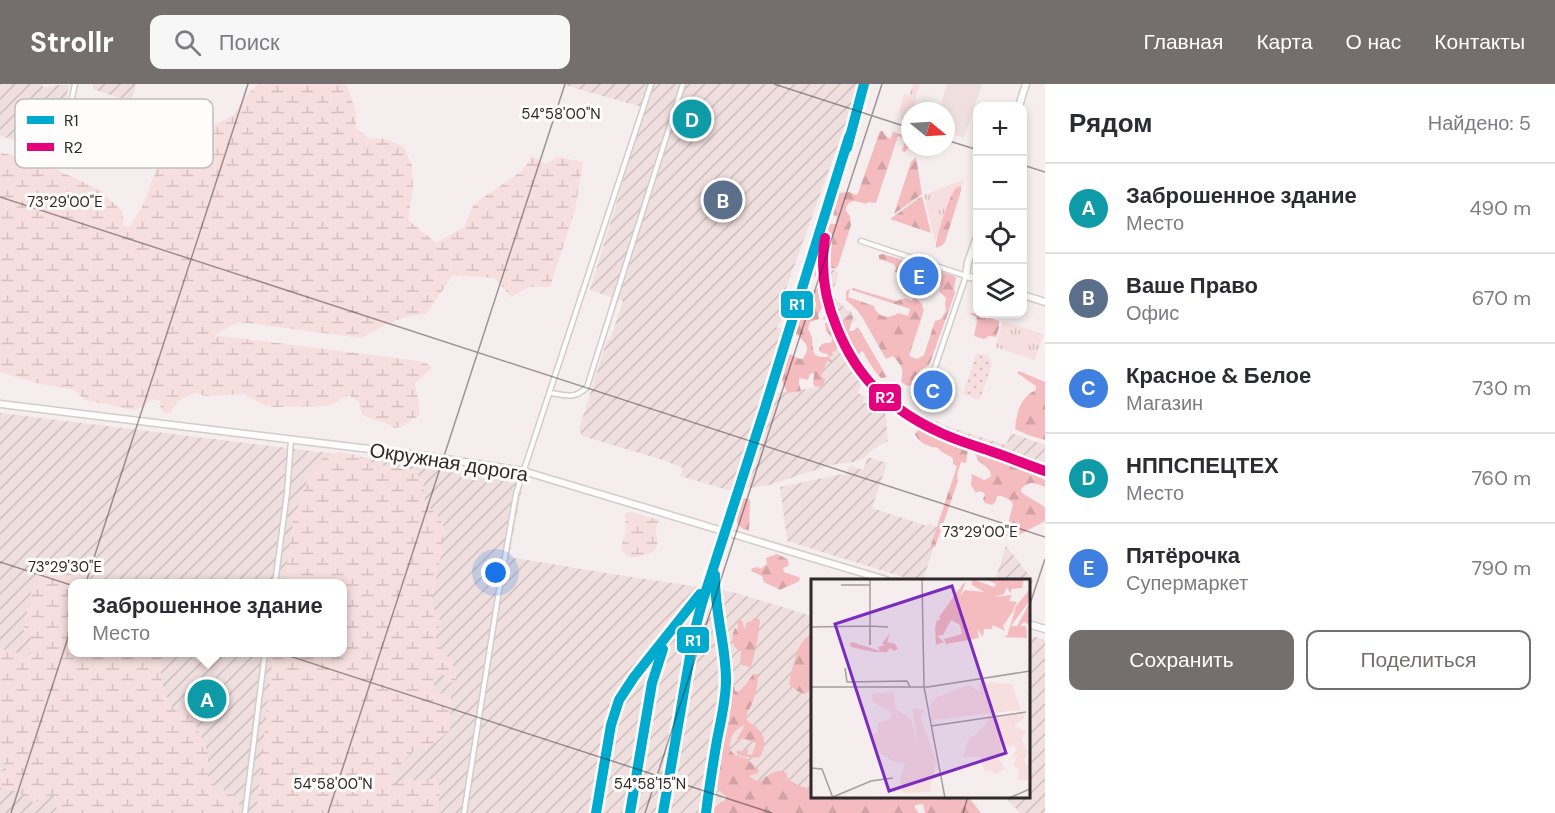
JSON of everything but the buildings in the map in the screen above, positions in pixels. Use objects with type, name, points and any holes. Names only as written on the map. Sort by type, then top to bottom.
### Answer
[{"type":"main road","points":[[1020,102],[1026,84]]},
{"type":"main road","points":[[973,248],[966,276],[973,278]]},
{"type":"main road","points":[[1027,296],[1045,302]]},
{"type":"main road","name":"Окружная дорога","points":[[0,404],[428,456],[523,471],[883,579]]},
{"type":"main road","points":[[1030,624],[1045,629]]},
{"type":"street","points":[[72,99],[75,84]]},
{"type":"street","points":[[464,813],[513,508],[523,471],[651,84]]},
{"type":"street","points":[[550,393],[574,396],[587,387],[683,84]]},
{"type":"street","points":[[861,242],[966,276],[932,376]]},
{"type":"street","points":[[276,579],[287,493],[291,439]]},
{"type":"street","points":[[245,813],[264,657]]},
{"type":"shaded area","points":[[0,84],[42,84],[43,87],[69,85],[66,99],[15,99],[15,140],[0,136]]},
{"type":"shaded area","points":[[93,84],[136,84],[132,99],[122,99],[93,89]]},
{"type":"shaded area","points":[[561,84],[860,84],[783,297],[791,300],[776,327],[783,329],[776,351],[778,352],[772,364],[731,491],[680,476],[683,468],[582,436],[579,429],[607,340],[610,340],[623,301],[590,290],[645,108]]},
{"type":"shaded area","points":[[947,84],[982,84],[976,102],[973,102],[973,111],[964,138],[955,135],[955,102],[942,102]]},
{"type":"shaded area","points":[[825,267],[839,272],[833,291],[835,298],[848,311],[850,310],[856,320],[839,331],[831,312]]},
{"type":"shaded area","points":[[840,343],[863,379],[858,393],[866,397],[863,402],[874,408],[876,405],[885,409],[888,441],[873,449],[864,458],[854,462],[831,465],[769,485],[748,488],[747,481],[753,464],[755,464],[758,452],[756,450],[774,393],[813,388],[833,344]]},
{"type":"shaded area","points":[[0,413],[524,477],[509,557],[733,592],[811,616],[811,797],[789,813],[723,795],[719,813],[0,813]]},
{"type":"shaded area","points":[[925,416],[949,427],[1006,445],[1011,433],[1045,445],[1045,463],[947,432],[923,421]]},
{"type":"shaded area","points":[[868,457],[887,463],[872,508],[940,528],[923,579],[910,579],[787,541],[780,487],[846,475],[850,465],[863,470]]},
{"type":"shaded area","points":[[1006,546],[1033,580],[1030,590],[1030,579],[995,579]]},
{"type":"shaded area","points":[[1033,636],[1045,640],[1045,813],[1020,813],[1006,798],[1030,798],[1030,642]]},
{"type":"green space","points":[[258,84],[345,84],[356,112],[356,128],[368,138],[385,139],[403,146],[412,165],[413,189],[408,220],[436,243],[464,227],[474,204],[522,171],[532,156],[545,164],[558,157],[583,162],[575,210],[550,287],[529,287],[511,297],[495,278],[453,275],[426,314],[408,316],[387,324],[362,338],[239,322],[214,335],[426,363],[432,368],[415,383],[419,415],[403,426],[394,428],[362,414],[359,402],[349,395],[327,406],[274,407],[264,405],[244,394],[205,396],[195,393],[178,401],[171,412],[166,413],[161,410],[160,401],[151,399],[144,407],[133,410],[85,400],[74,390],[36,383],[0,372],[0,152],[15,157],[15,168],[53,168],[100,190],[123,212],[123,226],[130,226],[142,207],[157,168],[213,168],[213,125],[233,116],[243,99]]},
{"type":"green space","points":[[913,84],[920,84],[915,102],[902,102],[904,94],[909,96]]},
{"type":"green space","points":[[880,131],[883,131],[890,139],[893,132],[901,134],[901,137],[898,136],[876,203],[868,202],[867,204],[854,201],[846,207],[851,225],[838,266],[835,269],[826,266],[825,244],[828,224],[836,224],[837,216],[833,216],[839,193],[849,192],[856,195]]},
{"type":"green space","points":[[916,157],[922,194],[894,214],[911,162]]},
{"type":"green space","points":[[965,179],[950,200],[935,243],[924,195]]},
{"type":"green space","points":[[961,186],[945,242],[936,248],[940,226],[950,198],[956,188]]},
{"type":"green space","points":[[922,196],[931,233],[890,219]]},
{"type":"green space","points":[[818,244],[821,247],[820,259],[816,258],[814,264],[819,266],[821,279],[817,280],[815,275],[813,276],[807,287],[814,292],[822,287],[828,317],[827,320],[823,319],[825,315],[821,309],[819,319],[810,322],[808,329],[815,355],[829,356],[819,350],[821,345],[830,343],[833,339],[826,331],[825,323],[836,334],[841,347],[836,348],[836,351],[832,352],[833,355],[829,357],[832,362],[827,361],[821,376],[825,379],[823,387],[813,384],[814,374],[812,373],[808,380],[799,378],[801,391],[787,393],[782,380],[785,371],[781,369],[786,353],[802,359],[807,350],[805,343],[792,329],[800,303],[808,297],[810,304],[816,307],[816,302],[802,292]]},
{"type":"green space","points":[[879,255],[903,260],[903,267],[906,267],[908,261],[956,278],[955,293],[930,363],[920,370],[915,384],[907,386],[901,382],[900,365],[893,356],[886,359],[862,317],[846,300],[846,291],[850,289],[848,297],[874,306],[878,313],[887,317],[898,313],[908,316],[910,309],[852,290],[853,288],[896,301],[905,298],[912,301],[914,297],[918,300],[924,310],[909,356],[917,359],[924,355],[935,321],[941,319],[946,311],[946,298],[939,291],[941,285],[935,277],[918,271],[914,275],[904,271],[902,274],[895,272],[894,264],[879,259]]},
{"type":"green space","points":[[850,315],[853,317],[849,331],[858,327],[887,377],[880,377],[862,351],[855,360],[845,345],[837,327]]},
{"type":"green space","points":[[976,318],[991,318],[999,321],[996,337],[989,336],[984,339],[974,336]]},
{"type":"green space","points":[[1003,321],[1044,334],[1035,360],[995,347]]},
{"type":"green space","points":[[976,354],[987,355],[992,364],[980,400],[963,394]]},
{"type":"green space","points":[[1019,371],[1045,382],[1045,440],[1015,429],[1022,402],[1036,390],[1036,386],[1017,373]]},
{"type":"green space","points":[[920,427],[963,444],[968,449],[966,463],[961,462],[957,475],[958,481],[935,547],[931,545],[957,466],[953,464],[951,457],[938,448],[919,440],[915,434]]},
{"type":"green space","points":[[975,448],[1045,480],[1045,487],[1033,483],[1021,489],[1022,493],[1045,507],[1045,521],[1015,537],[1005,536],[1013,504],[1008,499],[999,496],[992,505],[985,503],[983,492],[976,493],[971,485],[972,474],[984,480],[991,477],[991,474],[977,460],[973,451]]},
{"type":"green space","points":[[339,452],[390,467],[412,469],[423,480],[425,503],[437,514],[445,529],[431,603],[441,622],[435,637],[443,653],[452,660],[457,680],[450,683],[442,673],[433,679],[435,691],[451,698],[450,730],[430,747],[412,752],[392,774],[393,786],[403,781],[434,779],[441,787],[437,813],[256,813],[273,657],[347,657],[347,579],[285,579],[293,521],[308,478],[323,458]]},
{"type":"green space","points":[[741,497],[750,500],[749,531],[739,525],[736,517]]},
{"type":"green space","points":[[631,512],[659,520],[656,529],[657,543],[653,552],[639,557],[627,556],[621,549],[626,528],[625,513]]},
{"type":"green space","points":[[777,554],[787,559],[789,563],[783,568],[784,572],[799,577],[800,580],[780,590],[764,582],[762,576],[751,571],[752,568],[760,569],[767,564],[766,558]]},
{"type":"green space","points":[[55,561],[71,562],[82,579],[68,579],[68,657],[162,657],[162,684],[168,698],[177,712],[183,704],[191,702],[196,725],[207,751],[209,778],[217,787],[237,799],[240,813],[56,813],[53,795],[35,803],[15,791],[0,788],[0,772],[6,770],[3,760],[0,760],[0,649],[13,651],[25,657],[31,653],[29,643],[33,635],[23,630],[32,588],[40,571]]},
{"type":"green space","points":[[738,618],[742,621],[744,628],[747,622],[755,618],[760,621],[751,667],[742,665],[741,651],[735,647],[733,641],[735,628],[738,629]]},
{"type":"green space","points":[[811,635],[811,690],[805,694],[789,684],[795,660],[807,637]]},
{"type":"green space","points":[[730,674],[735,691],[738,692],[753,674],[758,674],[755,693],[747,716],[748,722],[763,736],[763,751],[760,757],[745,757],[737,753],[737,750],[743,752],[744,748],[748,750],[747,754],[752,755],[756,743],[741,738],[740,741],[737,739],[743,726],[734,732],[730,750],[736,756],[746,758],[759,770],[758,773],[749,776],[758,782],[780,771],[787,774],[788,779],[799,786],[807,788],[811,784],[811,798],[968,798],[981,813],[925,813],[923,804],[915,805],[919,813],[713,813],[715,807],[727,798],[717,788],[717,784],[729,707]]},
{"type":"transit line","name":"R1","points":[[847,148],[864,84]]},
{"type":"transit line","name":"R1","points":[[663,813],[694,633],[702,603],[849,137]]},
{"type":"transit line","name":"R2","points":[[825,238],[823,273],[833,317],[855,363],[878,391],[907,414],[941,433],[1045,471]]},
{"type":"transit line","name":"R1","points":[[706,813],[726,687],[715,575]]},
{"type":"transit line","name":"R1","points":[[596,813],[611,725],[619,700],[634,677],[700,594]]},
{"type":"transit line","name":"R1","points":[[630,813],[652,683],[663,649]]},
{"type":"place","name":"НППСПЕЦТЕХ","points":[[692,119]]},
{"type":"place","name":"Ваше Право","points":[[723,200]]},
{"type":"place","name":"Пятёрочка","points":[[919,276]]},
{"type":"place","name":"Красное & Белое","points":[[933,390]]},
{"type":"place","name":"Заброшенное здание","points":[[207,699]]}]
